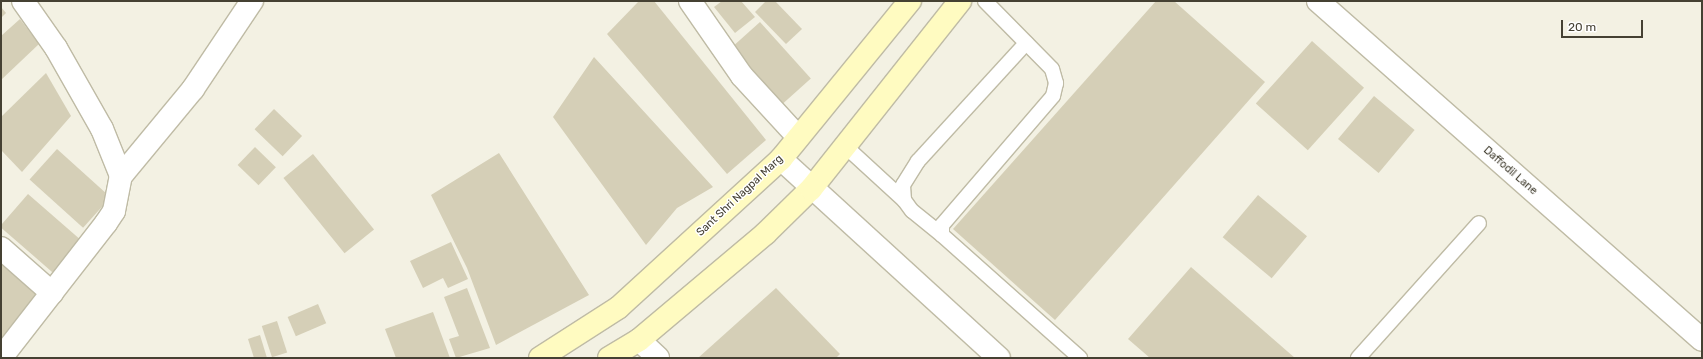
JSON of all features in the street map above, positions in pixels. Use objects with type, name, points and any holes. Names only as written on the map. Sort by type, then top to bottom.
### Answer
[{"type":"main road","name":"Sant Shri Nagpal Marg","points":[[540,358],[618,308],[781,159],[910,1]]},
{"type":"main road","points":[[610,358],[639,340],[766,233],[811,189],[960,1]]},
{"type":"street","points":[[23,1],[56,48],[102,129],[121,176]]},
{"type":"street","points":[[1,358],[52,294],[114,211],[121,176],[194,88],[252,1]]},
{"type":"street","points":[[690,1],[742,76],[798,137]]},
{"type":"street","name":"Daffodil Lane","points":[[1318,1],[1702,340]]},
{"type":"street","points":[[781,159],[811,189],[999,358]]},
{"type":"street","points":[[1,248],[52,294]]},
{"type":"street","points":[[639,340],[658,358]]},
{"type":"lane","points":[[942,235],[942,224],[1053,96],[1056,83],[1052,69],[985,1]]},
{"type":"lane","points":[[904,200],[903,185],[918,161],[1026,43]]},
{"type":"lane","points":[[845,146],[904,200],[912,211],[942,235],[1080,358]]},
{"type":"lane","points":[[1358,358],[1479,223]]},
{"type":"building","points":[[639,1],[654,1],[766,140],[727,174],[607,34]]},
{"type":"building","points":[[722,1],[741,1],[755,17],[735,33],[714,7]]},
{"type":"building","points":[[766,1],[775,1],[802,29],[786,44],[755,12]]},
{"type":"building","points":[[1156,1],[1174,1],[1265,82],[1055,320],[953,229]]},
{"type":"building","points":[[1,7],[6,13],[1,18]]},
{"type":"building","points":[[20,19],[39,44],[1,80],[1,36]]},
{"type":"building","points":[[760,22],[811,78],[782,105],[731,48]]},
{"type":"building","points":[[1312,41],[1364,88],[1308,150],[1256,103]]},
{"type":"building","points":[[594,57],[713,187],[677,208],[646,245],[553,117]]},
{"type":"building","points":[[46,73],[71,116],[22,172],[1,150],[1,117]]},
{"type":"building","points":[[1374,96],[1415,130],[1379,173],[1338,139]]},
{"type":"building","points":[[274,109],[302,136],[283,156],[255,129]]},
{"type":"building","points":[[255,147],[276,167],[258,185],[238,165]]},
{"type":"building","points":[[57,149],[111,197],[83,228],[30,179]]},
{"type":"building","points":[[499,153],[589,295],[496,345],[467,268],[431,195]]},
{"type":"building","points":[[313,154],[374,229],[345,253],[283,178]]},
{"type":"building","points":[[28,194],[87,245],[59,278],[1,228],[1,225]]},
{"type":"building","points":[[1258,195],[1307,236],[1272,278],[1223,237]]},
{"type":"building","points":[[451,242],[468,279],[448,288],[443,278],[423,288],[410,261]]},
{"type":"building","points":[[1,254],[48,295],[1,349]]},
{"type":"building","points":[[1191,267],[1295,358],[1150,358],[1128,339]]},
{"type":"building","points":[[467,288],[490,348],[456,358],[449,339],[459,336],[444,297]]},
{"type":"building","points":[[776,288],[840,354],[836,358],[698,358]]},
{"type":"building","points":[[318,304],[326,323],[296,336],[288,317]]},
{"type":"building","points":[[433,312],[450,358],[396,358],[385,329]]},
{"type":"building","points":[[277,321],[287,352],[272,357],[262,326]]},
{"type":"building","points":[[260,335],[267,358],[254,358],[248,339]]}]
